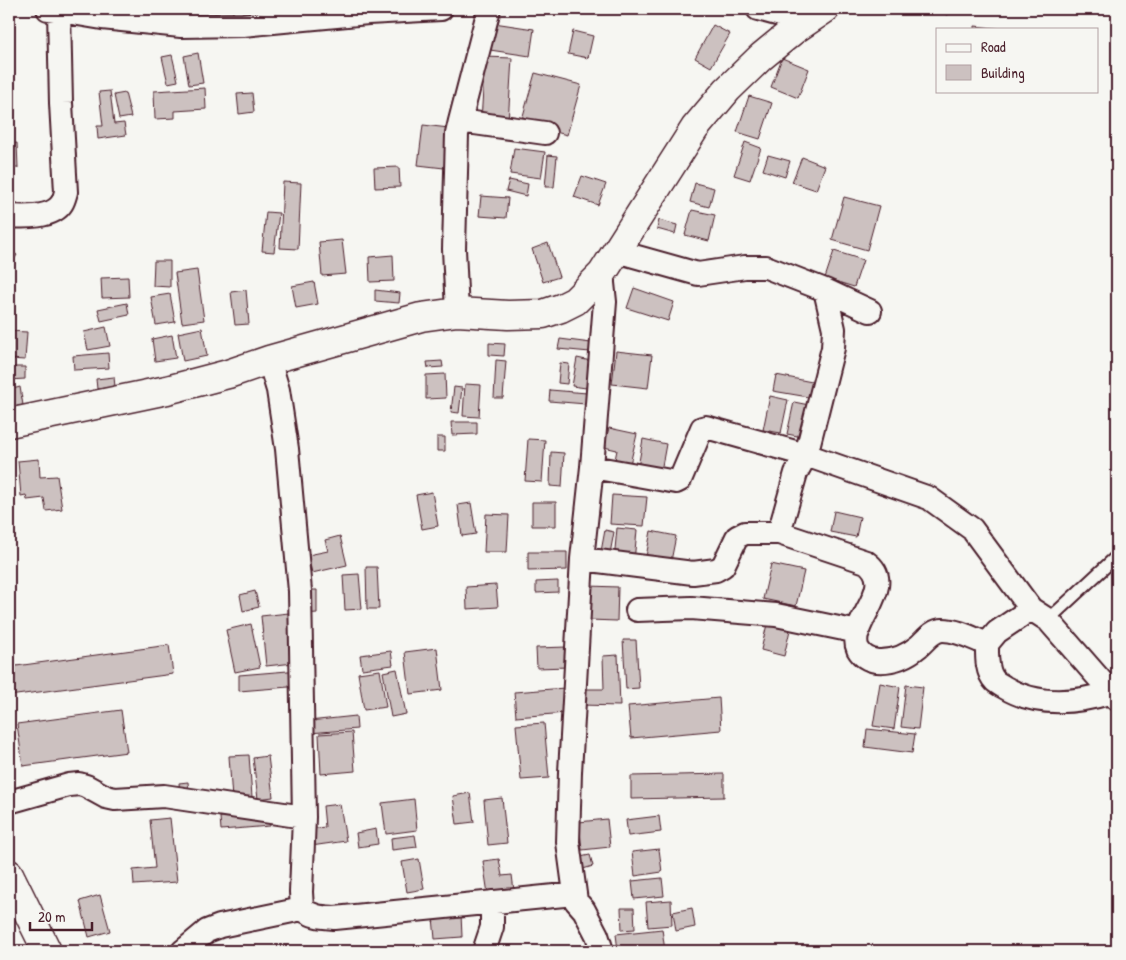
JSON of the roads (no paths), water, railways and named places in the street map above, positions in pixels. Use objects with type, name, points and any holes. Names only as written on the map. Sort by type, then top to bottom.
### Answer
[{"type":"street","points":[[9,216],[28,218],[53,212],[62,204],[66,192],[54,10],[102,18],[190,26],[244,25],[368,13],[441,9]]},
{"type":"street","points":[[457,312],[454,250],[457,134],[489,9]]},
{"type":"street","points":[[758,9],[791,18],[803,24]]},
{"type":"street","points":[[9,423],[167,390],[421,317],[457,312],[508,315],[543,314],[575,301],[602,274],[695,128],[727,90],[761,57],[825,9]]},
{"type":"street","points":[[460,122],[546,132]]},
{"type":"street","points":[[616,251],[698,274],[745,266],[766,267],[825,290],[870,311]]},
{"type":"street","points":[[602,274],[605,302],[592,467],[582,558],[570,781],[569,855],[576,901],[584,910],[597,935],[602,951]]},
{"type":"street","points":[[779,533],[796,473],[806,455],[833,348],[834,329],[825,290]]},
{"type":"street","points":[[269,360],[278,390],[287,449],[300,591],[304,816],[302,909]]},
{"type":"street","points":[[592,467],[676,482],[680,480],[702,428],[706,427],[806,455],[929,498],[972,529],[1039,614],[1114,696]]},
{"type":"street","points":[[582,558],[684,572],[706,572],[723,566],[737,538],[745,533],[779,533],[866,562],[872,566],[876,575],[875,595],[858,632],[857,647],[862,655],[873,661],[888,661],[904,656],[918,647],[928,636],[942,630],[958,633],[987,644]]},
{"type":"street","points":[[637,610],[692,608],[776,615],[858,632]]},
{"type":"street","points":[[1039,614],[997,632],[987,644],[988,667],[994,680],[1028,698],[1067,702],[1114,696]]},
{"type":"street","points":[[9,802],[69,784],[79,784],[106,797],[115,799],[164,796],[304,816]]},
{"type":"street","points":[[9,874],[47,951]]},
{"type":"street","points":[[183,951],[207,931],[220,926],[302,909],[310,915],[335,918],[574,894]]},
{"type":"street","points":[[484,951],[492,927],[492,902]]},
{"type":"lane","points":[[1039,614],[1117,556]]}]
